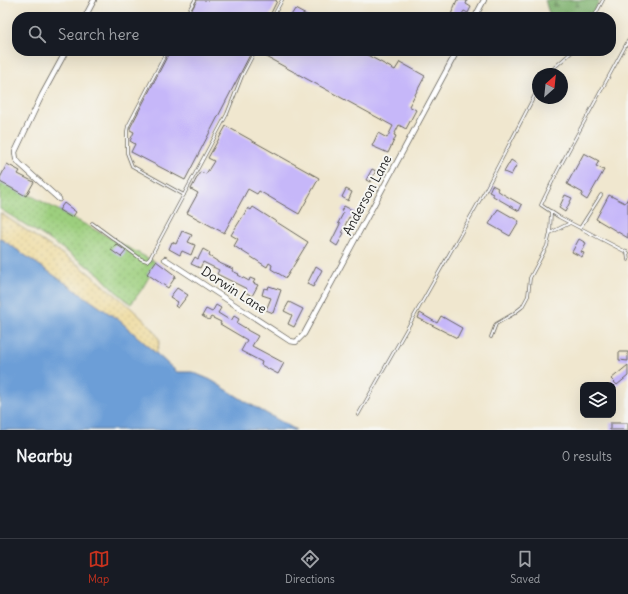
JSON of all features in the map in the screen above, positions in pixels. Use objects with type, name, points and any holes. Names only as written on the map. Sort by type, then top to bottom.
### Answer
[{"type":"street","points":[[88,12],[94,0]]},
{"type":"street","points":[[478,12],[484,0]]},
{"type":"street","points":[[59,199],[20,164],[16,159],[15,152],[63,56]]},
{"type":"street","name":"Anderson Lane","points":[[290,341],[296,342],[304,334],[455,56]]},
{"type":"street","name":"Dorwin Lane","points":[[165,258],[290,341]]},
{"type":"lane","points":[[188,12],[195,0]]},
{"type":"lane","points":[[276,12],[282,0]]},
{"type":"lane","points":[[597,12],[603,0]]},
{"type":"lane","points":[[628,41],[558,170],[541,205],[570,223],[627,253],[628,260]]},
{"type":"lane","points":[[164,56],[128,126],[127,153],[132,166],[184,195]]},
{"type":"lane","points":[[92,223],[135,255],[147,261],[154,251],[227,114],[242,76],[252,56]]},
{"type":"lane","points":[[554,68],[567,56]]},
{"type":"lane","points":[[358,415],[485,191],[532,101]]},
{"type":"lane","points":[[580,228],[601,195]]},
{"type":"lane","points":[[491,337],[496,324],[522,307],[528,296],[530,278],[547,246],[550,233],[551,211]]},
{"type":"lane","points":[[550,233],[570,223]]},
{"type":"green space","points":[[545,0],[600,0],[593,12],[549,12]]},
{"type":"green space","points":[[0,179],[157,263],[142,289],[131,304],[113,289],[99,274],[50,240],[0,209]]},
{"type":"sand","points":[[0,213],[80,266],[130,307],[153,329],[160,341],[156,353],[120,321],[0,238]]},
{"type":"water","points":[[0,238],[120,321],[177,372],[192,372],[211,380],[296,430],[0,430]]},
{"type":"building","points":[[197,0],[277,1],[272,12],[191,12]]},
{"type":"building","points":[[457,0],[467,1],[466,4],[471,7],[468,12],[452,12]]},
{"type":"building","points":[[295,9],[301,12],[293,12]]},
{"type":"building","points":[[167,56],[249,56],[185,180],[131,152],[135,144],[130,141],[134,132],[130,130]]},
{"type":"building","points":[[265,56],[369,56],[395,70],[400,62],[425,76],[409,106],[416,110],[406,129],[399,125],[394,135],[396,136],[388,153],[372,146],[378,133],[387,138],[393,126]]},
{"type":"building","points":[[226,126],[319,178],[299,214],[259,191],[257,194],[248,189],[224,233],[187,213],[198,193],[191,189],[200,172],[206,174],[214,161],[208,158]]},
{"type":"building","points":[[584,153],[599,161],[596,166],[604,170],[587,200],[581,196],[583,193],[567,184]]},
{"type":"building","points":[[511,160],[517,164],[511,175],[504,172]]},
{"type":"building","points":[[7,164],[20,171],[18,174],[34,182],[26,196],[0,182],[0,178]]},
{"type":"building","points":[[372,169],[376,171],[370,182],[366,180]]},
{"type":"building","points":[[492,185],[498,188],[497,190],[503,194],[522,205],[519,211],[493,196],[493,194],[489,192]]},
{"type":"building","points":[[346,189],[352,192],[348,201],[342,197]]},
{"type":"building","points":[[565,195],[572,198],[565,212],[559,208]]},
{"type":"building","points":[[609,195],[625,203],[628,198],[628,238],[596,219]]},
{"type":"building","points":[[64,203],[76,212],[72,218],[59,210]]},
{"type":"building","points":[[344,206],[356,212],[352,218],[349,217],[342,232],[344,233],[337,246],[331,242],[340,224],[338,223],[344,212],[341,211]]},
{"type":"building","points":[[253,207],[308,242],[286,278],[271,269],[272,265],[269,263],[267,267],[234,246],[238,239],[231,235],[248,208],[251,210]]},
{"type":"building","points":[[498,209],[519,221],[510,236],[489,224]]},
{"type":"building","points":[[182,231],[192,235],[188,242],[195,245],[191,255],[182,251],[180,255],[169,249],[172,242],[176,244]]},
{"type":"building","points":[[579,239],[586,243],[581,252],[584,253],[582,257],[572,252]]},
{"type":"building","points":[[116,244],[126,251],[121,257],[111,250]]},
{"type":"building","points":[[203,249],[210,253],[209,256],[217,262],[233,269],[232,271],[239,274],[238,275],[249,281],[250,278],[255,280],[253,283],[258,285],[252,296],[245,292],[247,289],[217,274],[219,270],[203,262],[200,268],[191,264],[195,257],[198,259]]},
{"type":"building","points":[[156,261],[176,276],[168,288],[147,274]]},
{"type":"building","points":[[316,266],[322,270],[313,287],[307,284]]},
{"type":"building","points":[[269,286],[281,290],[273,313],[266,310],[271,298],[262,295],[264,288],[268,289]]},
{"type":"building","points":[[177,288],[188,295],[178,308],[175,306],[178,302],[170,297]]},
{"type":"building","points":[[289,302],[303,309],[294,327],[288,324],[292,315],[284,311]]},
{"type":"building","points":[[216,305],[221,308],[218,313],[231,321],[234,316],[239,319],[237,323],[258,336],[252,346],[284,363],[278,374],[261,365],[262,362],[241,351],[247,340],[220,324],[221,322],[211,317],[209,320],[202,316],[206,309],[212,312]]},
{"type":"building","points":[[420,313],[437,323],[441,316],[462,328],[457,338],[418,318]]},
{"type":"building","points":[[619,352],[628,352],[628,361],[619,360]]},
{"type":"building","points":[[628,365],[628,376],[617,385],[616,382],[611,379]]},
{"type":"building","points":[[610,423],[628,423],[628,430],[610,430]]}]
